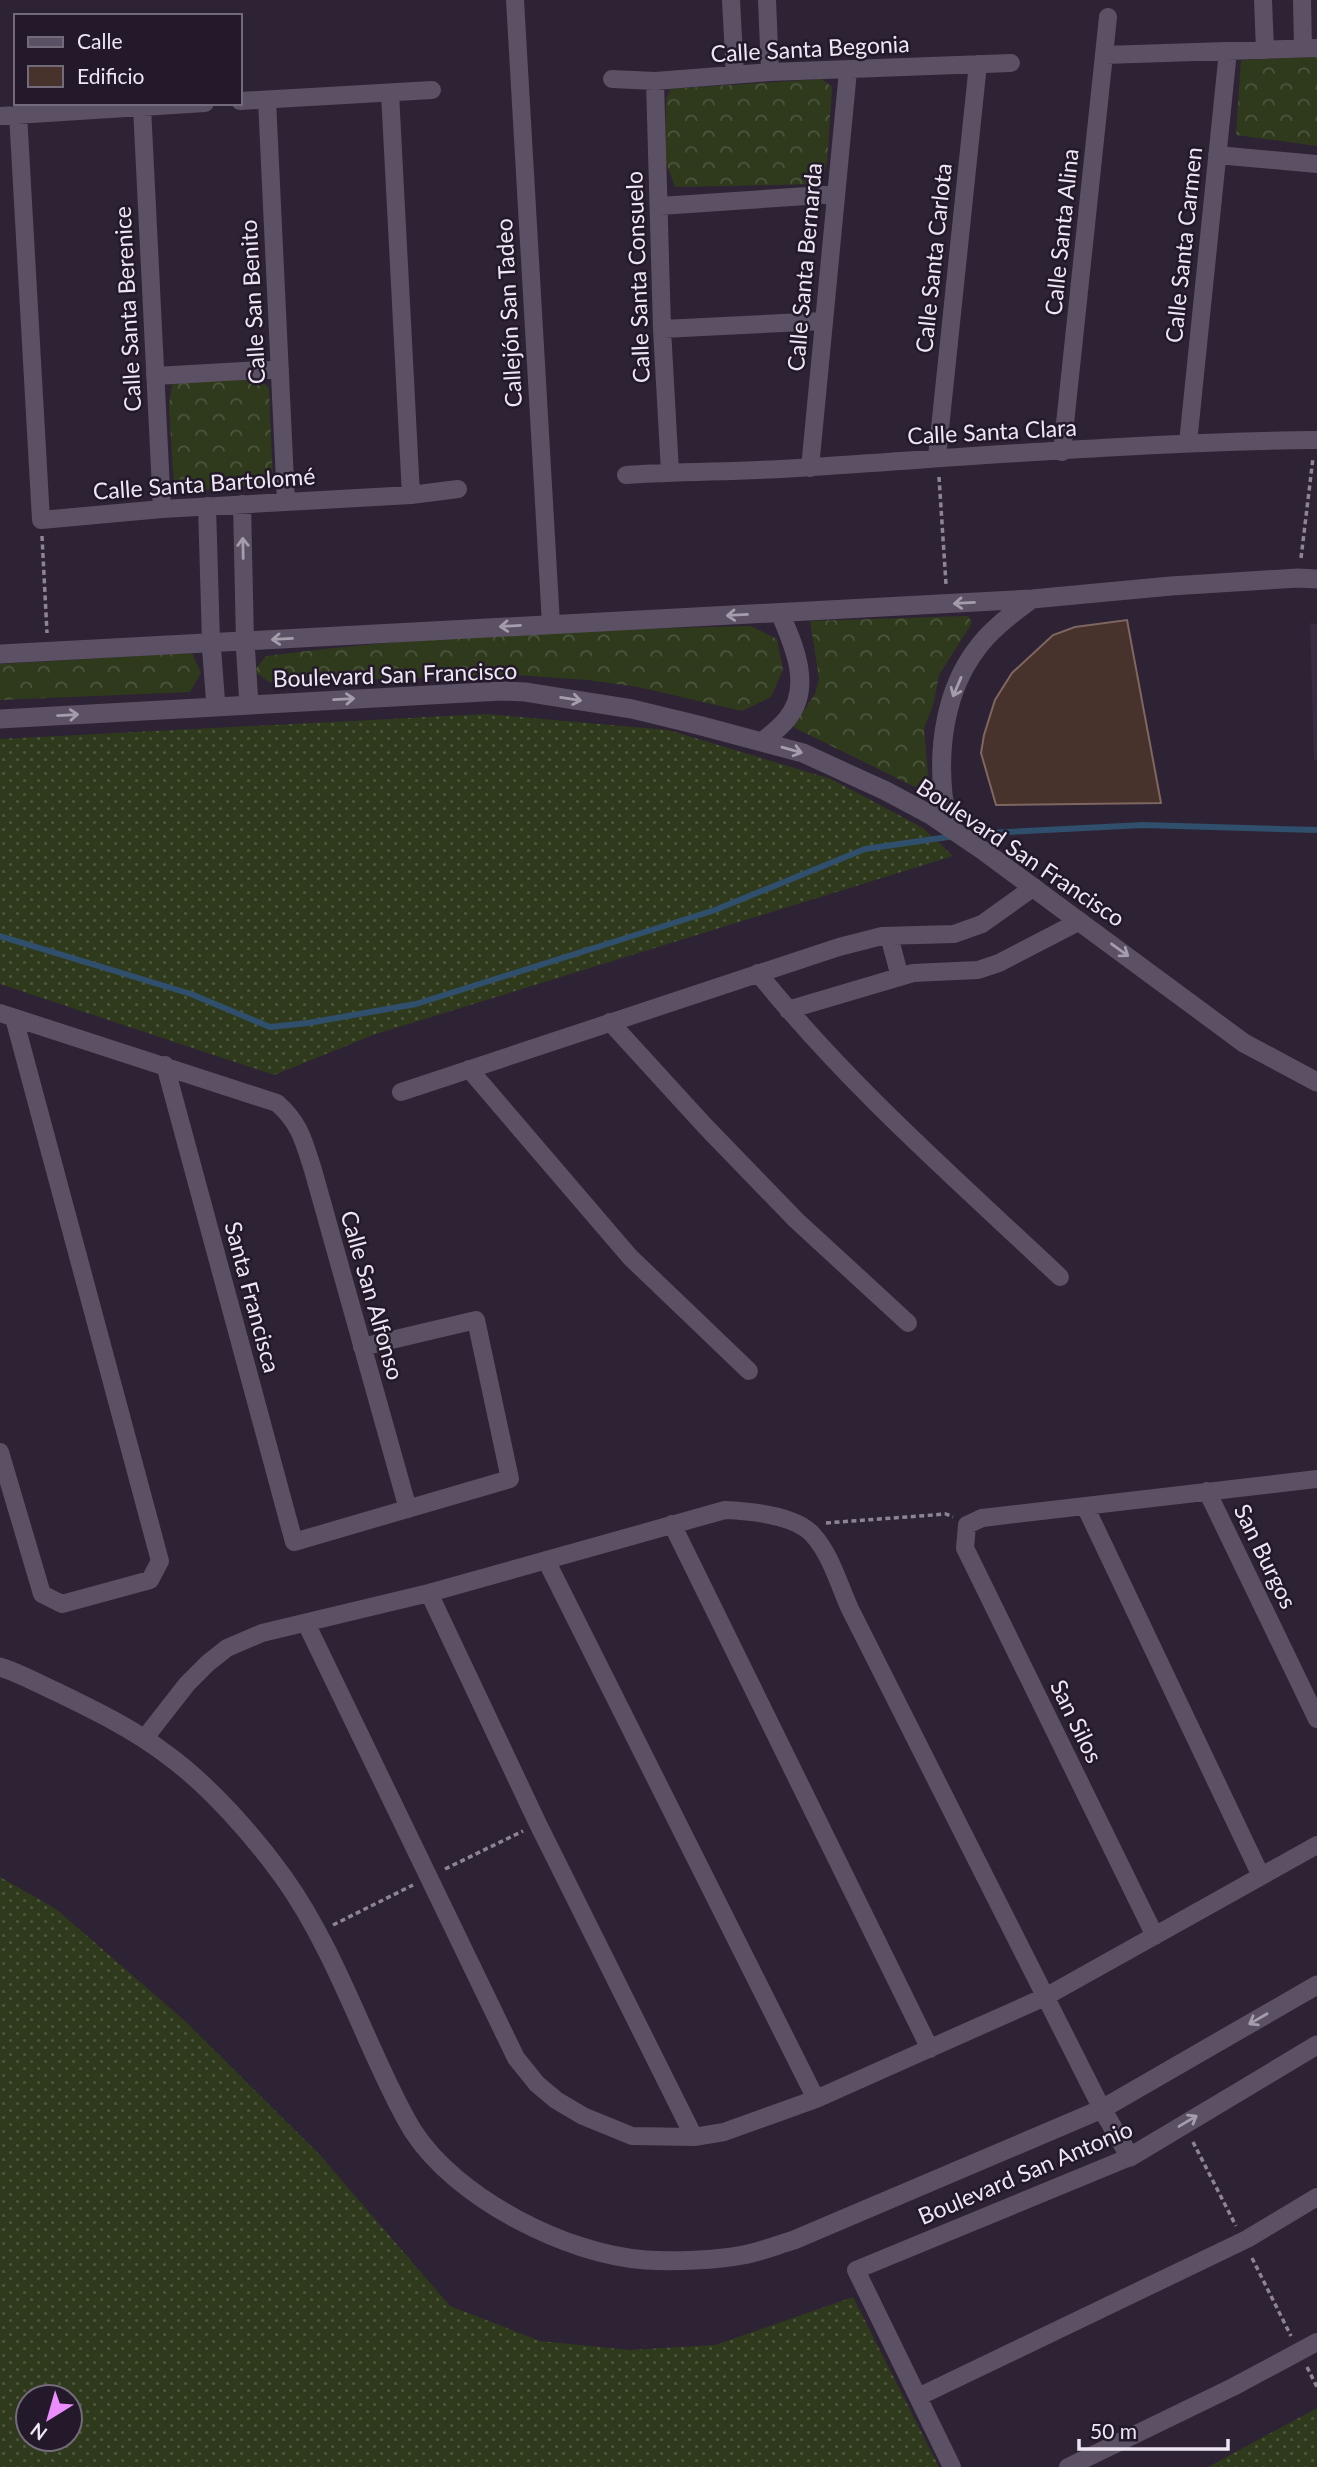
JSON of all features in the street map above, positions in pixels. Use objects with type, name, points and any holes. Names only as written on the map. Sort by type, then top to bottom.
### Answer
[{"type":"street","name":"Callejón San Tadeo","points":[[515,0],[551,624]]},
{"type":"street","points":[[731,0],[735,75]]},
{"type":"street","points":[[767,0],[770,72]]},
{"type":"street","points":[[1263,0],[1265,50]]},
{"type":"street","points":[[1104,55],[1310,48],[1302,0]]},
{"type":"street","name":"Calle Santa Alina","points":[[1062,452],[1108,16]]},
{"type":"street","name":"Calle Santa Carmen","points":[[1188,443],[1228,51]]},
{"type":"street","name":"Calle Santa Begonia","points":[[612,79],[655,81],[770,72],[1011,63]]},
{"type":"street","name":"Calle Santa Carlota","points":[[937,457],[978,64]]},
{"type":"street","name":"Calle Santa Bernarda","points":[[810,468],[848,71]]},
{"type":"street","name":"Calle Santa Consuelo","points":[[655,81],[662,329],[670,472]]},
{"type":"street","points":[[242,101],[432,90]]},
{"type":"street","points":[[390,93],[411,495]]},
{"type":"street","name":"Calle San Benito","points":[[267,100],[286,502]]},
{"type":"street","points":[[41,520],[9,115],[174,105]]},
{"type":"street","name":"Calle Santa Berenice","points":[[142,107],[162,509]]},
{"type":"street","points":[[1217,155],[1317,164]]},
{"type":"street","points":[[660,206],[836,194]]},
{"type":"street","points":[[662,329],[824,321]]},
{"type":"street","points":[[155,376],[280,369]]},
{"type":"street","name":"Calle Santa Clara","points":[[626,475],[810,468],[937,457],[1317,436]]},
{"type":"street","name":"Calle Santa Bartolomé","points":[[41,520],[162,509],[411,495],[458,489]]},
{"type":"street","points":[[242,504],[249,705]]},
{"type":"street","points":[[207,506],[211,642],[216,706]]},
{"type":"street","name":"Boulevard San Francisco","points":[[0,654],[947,604],[1308,578]]},
{"type":"street","points":[[953,830],[943,796],[942,757],[945,721],[956,687],[976,650],[1000,623],[1032,599]]},
{"type":"street","points":[[762,742],[787,719],[798,699],[798,657],[780,613]]},
{"type":"street","name":"Boulevard San Francisco","points":[[0,719],[479,692],[525,692],[632,709],[803,753],[929,814],[1034,887],[1244,1043],[1317,1083]]},
{"type":"street","points":[[401,1092],[839,947],[889,936],[954,934],[982,924],[1034,887]]},
{"type":"street","points":[[788,1010],[913,973],[978,970],[999,963],[1080,921]]},
{"type":"street","points":[[889,936],[900,977]]},
{"type":"street","points":[[758,973],[863,1092],[1060,1277]]},
{"type":"street","points":[[7,1016],[165,1065]]},
{"type":"street","points":[[0,1452],[42,1594],[62,1604],[150,1580],[160,1561],[7,1016]]},
{"type":"street","points":[[610,1022],[796,1220],[908,1323]]},
{"type":"street","name":"Calle San Alfonso","points":[[165,1065],[277,1103],[290,1115],[299,1129],[313,1170],[408,1509]]},
{"type":"street","name":"Santa Francisca","points":[[165,1065],[294,1542],[408,1509]]},
{"type":"street","points":[[469,1069],[630,1258],[749,1371]]},
{"type":"street","points":[[362,1347],[477,1320],[510,1479],[408,1509]]},
{"type":"street","points":[[967,1525],[982,1518],[1317,1479]]},
{"type":"street","name":"San Burgos","points":[[1207,1490],[1317,1719]]},
{"type":"street","points":[[1085,1506],[1261,1876]]},
{"type":"street","points":[[144,1739],[208,1662],[227,1648],[262,1633],[429,1593],[724,1510],[760,1512],[797,1525],[812,1533],[826,1555],[850,1609],[1045,1997],[1102,2109],[1130,2157]]},
{"type":"street","points":[[672,1524],[930,2049]]},
{"type":"street","name":"San Silos","points":[[967,1525],[965,1548],[1155,1936]]},
{"type":"street","points":[[546,1560],[816,2099]]},
{"type":"street","points":[[429,1593],[538,1824],[694,2137]]},
{"type":"street","points":[[306,1623],[516,2058],[537,2084],[556,2100],[583,2116],[632,2136],[694,2137],[724,2132],[816,2099],[1045,1997],[1317,1845]]},
{"type":"street","name":"Boulevard San Antonio","points":[[0,1667],[111,1718],[167,1754],[219,1801],[255,1840],[285,1879],[332,1960],[396,2101],[415,2133],[443,2166],[477,2194],[523,2222],[598,2251],[646,2260],[743,2255],[794,2240],[1102,2109],[1317,1985]]},
{"type":"street","name":"Boulevard San Antonio","points":[[918,2397],[856,2270],[1130,2157],[1317,2045]]},
{"type":"street","points":[[952,2467],[918,2397],[1247,2239],[1317,2197]]},
{"type":"street","points":[[1068,2467],[1317,2342]]},
{"type":"path","points":[[1308,578],[1317,436]]},
{"type":"path","points":[[937,457],[947,604]]},
{"type":"path","points":[[41,520],[48,651]]},
{"type":"path","points":[[797,1525],[946,1514],[967,1525]]},
{"type":"shaded area","points":[[1310,623],[1317,624],[1317,761],[1314,760]]},
{"type":"green space","points":[[1317,57],[1317,146],[1236,135],[1241,60]]},
{"type":"green space","points":[[822,79],[832,87],[827,164],[819,184],[675,187],[665,160],[666,100],[670,89]]},
{"type":"green space","points":[[257,377],[269,388],[273,483],[182,492],[174,488],[169,406],[172,384]]},
{"type":"green space","points":[[968,616],[972,623],[939,675],[934,702],[924,729],[928,775],[921,790],[793,727],[815,694],[819,678],[810,621]]},
{"type":"green space","points":[[751,626],[777,639],[783,670],[771,697],[742,711],[638,687],[587,680],[515,675],[269,682],[254,671],[266,656],[387,643],[569,632]]},
{"type":"green space","points":[[192,653],[201,673],[190,692],[0,700],[0,664]]},
{"type":"green space","points":[[486,714],[668,730],[831,779],[923,828],[953,856],[373,1035],[274,1075],[0,984],[0,739]]},
{"type":"green space","points":[[0,1877],[56,1909],[185,2021],[319,2154],[450,2306],[540,2341],[629,2350],[715,2345],[853,2297],[939,2467],[0,2467]]},
{"type":"green space","points":[[1317,2408],[1317,2467],[1208,2467]]},
{"type":"building","points":[[1127,620],[1161,803],[996,805],[981,753],[995,700],[1012,673],[1053,635],[1075,627]]},
{"type":"waterway","points":[[969,834],[1143,825],[1317,830]]},
{"type":"waterway","points":[[0,936],[191,994],[270,1027],[416,1004],[715,910],[865,849],[955,836]]}]
